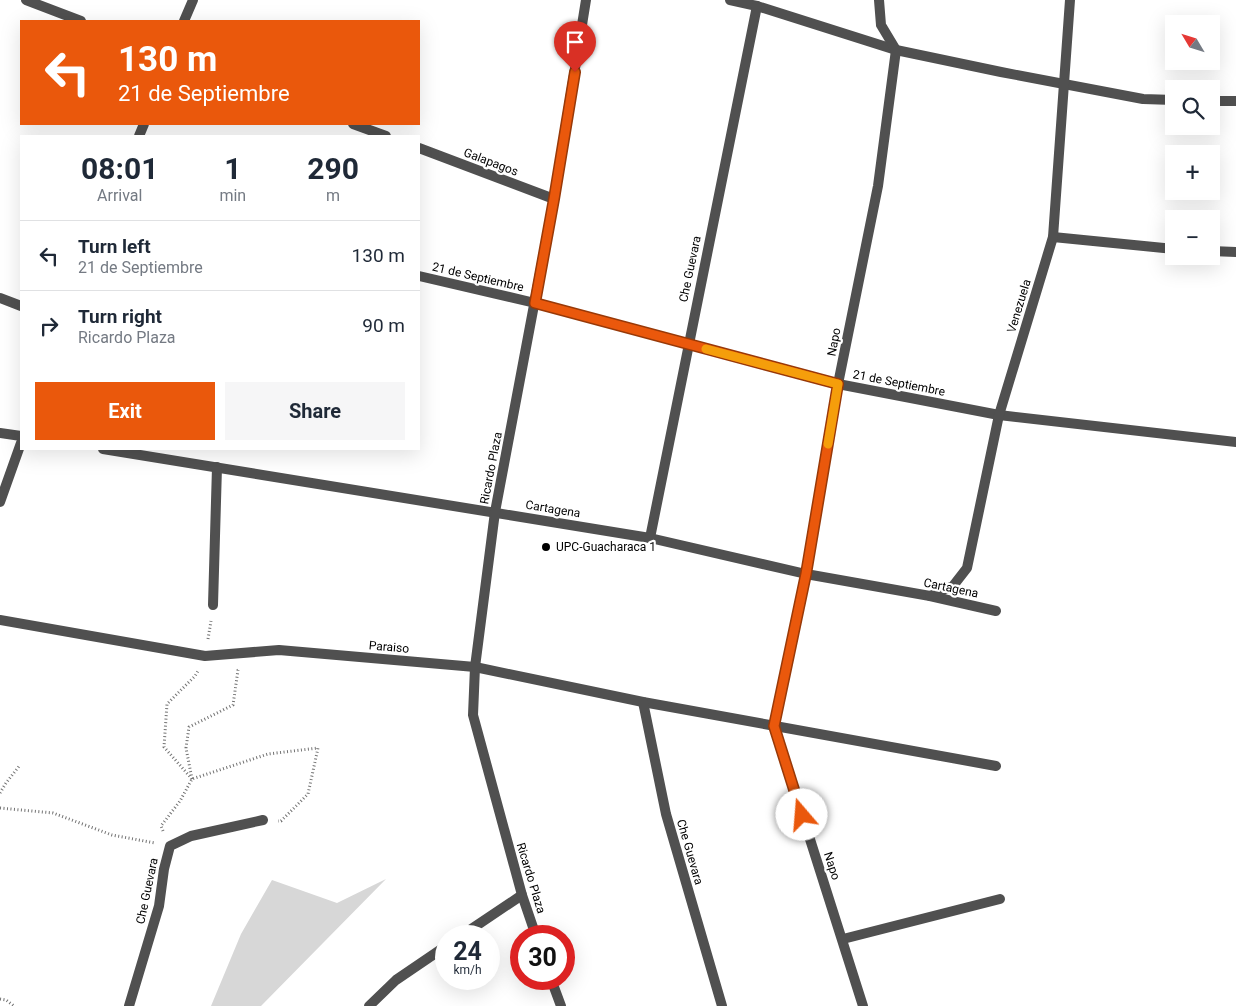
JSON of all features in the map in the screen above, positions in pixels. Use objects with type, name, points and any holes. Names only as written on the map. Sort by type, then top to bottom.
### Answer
[{"type":"street","points":[[26,0],[79,20]]},
{"type":"street","points":[[184,20],[193,0]]},
{"type":"street","name":"Ricardo Plaza","points":[[532,925],[522,895],[473,715],[475,667],[496,512],[554,199],[586,0]]},
{"type":"street","points":[[730,0],[757,6],[896,50],[1143,99],[1165,100]]},
{"type":"street","points":[[879,0],[881,25],[896,50]]},
{"type":"street","name":"Venezuela","points":[[930,596],[953,586],[967,568],[999,415],[1053,237],[1070,0]]},
{"type":"street","name":"Che Guevara","points":[[650,538],[757,6]]},
{"type":"street","name":"Napo","points":[[863,1006],[774,726],[806,574],[838,384],[878,186],[896,50]]},
{"type":"street","points":[[1220,101],[1236,101]]},
{"type":"street","points":[[356,125],[383,135]]},
{"type":"street","name":"Galapagos","points":[[420,148],[554,199]]},
{"type":"street","points":[[1053,237],[1165,248]]},
{"type":"street","points":[[1220,251],[1236,252]]},
{"type":"street","name":"21 de Septiembre","points":[[420,276],[535,303],[838,384],[999,415],[1236,442]]},
{"type":"street","points":[[0,298],[20,306]]},
{"type":"street","points":[[0,433],[20,436]]},
{"type":"street","points":[[0,502],[20,447]]},
{"type":"street","name":"Cartagena","points":[[109,450],[650,538],[806,574],[930,596],[996,611]]},
{"type":"street","points":[[213,605],[217,467]]},
{"type":"street","name":"Paraiso","points":[[0,620],[205,656],[279,650],[475,667],[643,702],[996,766]]},
{"type":"street","name":"Che Guevara","points":[[643,702],[666,814],[722,1006]]},
{"type":"street","name":"Che Guevara","points":[[129,1006],[159,906],[164,869],[170,846],[191,836],[263,820]]},
{"type":"street","points":[[477,925],[522,895]]},
{"type":"street","points":[[843,939],[1000,899]]},
{"type":"street","points":[[369,1006],[396,980],[435,953]]},
{"type":"street","points":[[555,990],[561,1006]]},
{"type":"path","points":[[192,780],[164,747],[167,704],[195,676],[205,656],[213,605]]},
{"type":"path","points":[[170,846],[161,826],[180,801],[192,780],[186,748],[190,727],[233,705],[238,670],[246,666]]},
{"type":"path","points":[[192,780],[268,754],[318,748],[308,794],[281,821],[263,820]]},
{"type":"path","points":[[0,793],[20,765]]},
{"type":"path","points":[[0,808],[54,813],[112,835],[170,846]]},
{"type":"path","points":[[0,999],[6,1000],[14,1006]]},
{"type":"shaded area","points":[[386,879],[261,1006],[211,1006],[241,934],[272,880],[337,903]]},
{"type":"slow traffic","points":[[706,349],[838,384],[828,444]]},
{"type":"place","name":"UPC-Guacharaca 1","points":[[546,547]]},
{"type":"route","points":[[575,72],[535,303],[838,384],[806,574],[774,726],[802,815]]}]
